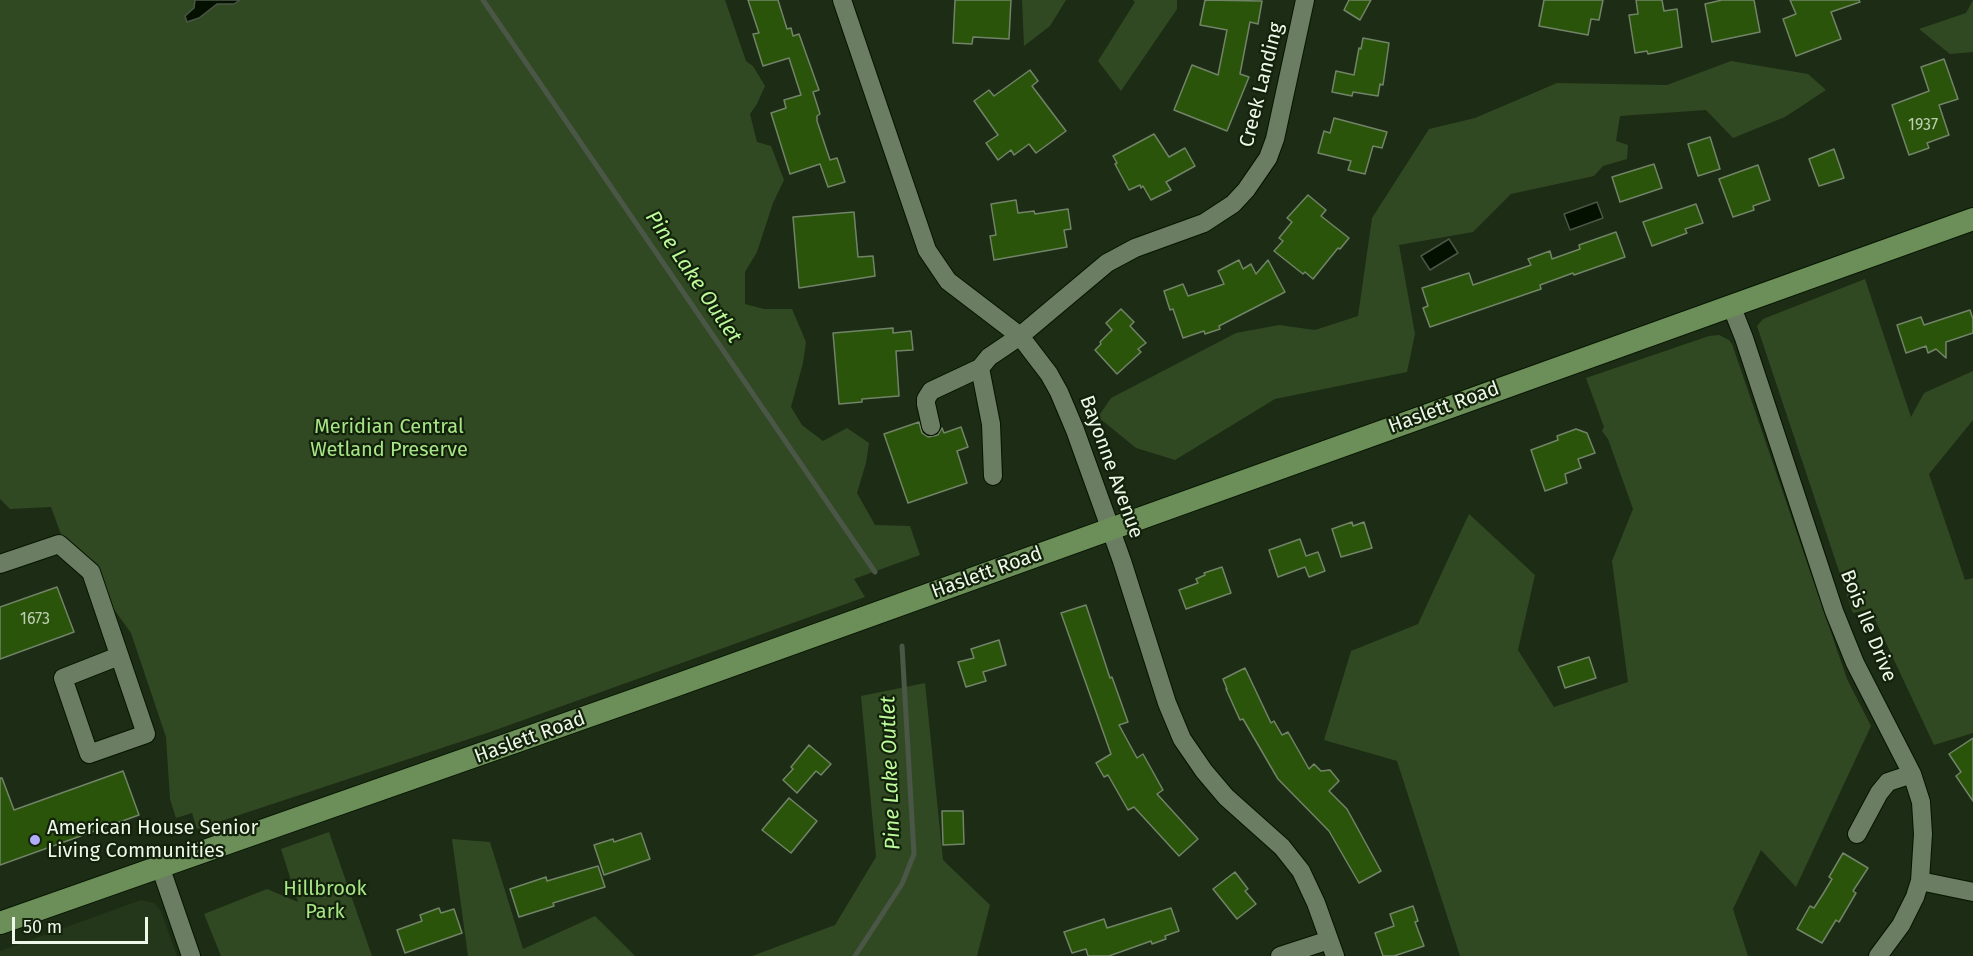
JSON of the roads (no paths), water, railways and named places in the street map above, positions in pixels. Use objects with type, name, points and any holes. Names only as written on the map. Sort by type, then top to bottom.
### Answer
[{"type":"main road","name":"Haslett Road","points":[[0,923],[641,698],[1973,219]]},
{"type":"street","name":"Bayonne Avenue","points":[[842,0],[927,250],[948,281],[1020,336],[1035,354],[1059,392],[1110,528],[1167,703],[1182,739],[1203,771],[1226,797],[1282,847],[1301,871],[1316,903],[1332,948]]},
{"type":"street","name":"Creek Landing","points":[[931,426],[926,399],[931,391],[980,368],[989,357],[1020,336],[1107,262],[1135,248],[1204,223],[1233,204],[1246,190],[1258,175],[1275,139],[1305,0]]},
{"type":"street","name":"Bois Ile Drive","points":[[1731,305],[1834,611],[1855,663],[1912,774],[1921,802],[1923,834],[1920,881],[1901,925],[1878,956]]},
{"type":"street","points":[[980,368],[991,424],[993,476]]},
{"type":"street","points":[[0,564],[59,544],[91,572],[146,734],[90,754],[63,678],[119,656]]},
{"type":"street","points":[[1857,834],[1879,793],[1888,782],[1912,774]]},
{"type":"street","points":[[160,866],[191,956]]},
{"type":"street","points":[[1920,881],[1973,892]]},
{"type":"street","points":[[1280,956],[1332,948]]},
{"type":"waterway","name":"Pine Lake Outlet","points":[[483,0],[875,572]]},
{"type":"waterway","name":"Pine Lake Outlet","points":[[855,956],[902,884],[914,854],[902,646]]},
{"type":"place","name":"American House Senior Living Communities","points":[[35,840]]},
{"type":"park label","name":"Meridian Central Wetland Preserve","points":[[389,438]]},
{"type":"park label","name":"Hillbrook Park","points":[[325,900]]}]
